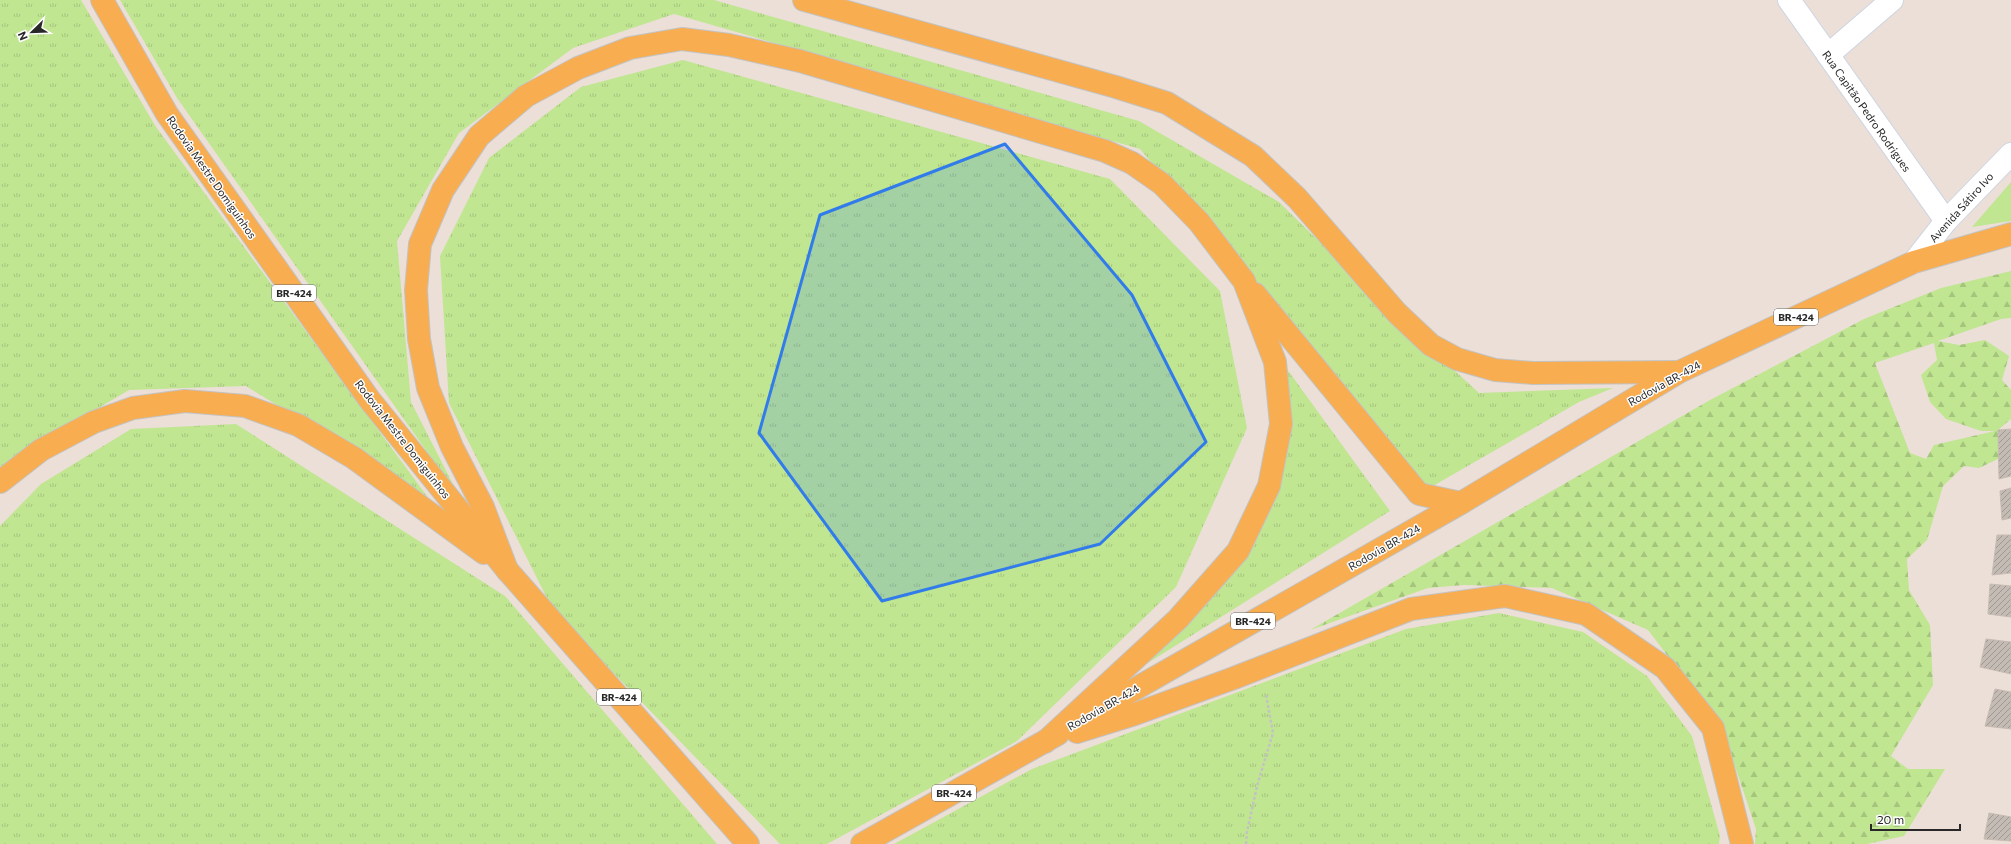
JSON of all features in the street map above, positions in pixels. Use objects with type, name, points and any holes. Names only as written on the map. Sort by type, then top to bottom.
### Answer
[{"type":"main road","name":"Rodovia Mestre Domiguinhos","points":[[102,0],[171,121],[369,399],[507,570],[748,844]]},
{"type":"main road","points":[[804,0],[1108,85],[1167,103],[1253,156],[1297,198],[1397,313],[1432,345],[1457,359],[1495,370],[1533,373],[1679,372]]},
{"type":"main road","points":[[507,570],[483,507],[452,447],[428,388],[420,339],[416,290],[420,244],[443,190],[479,136],[526,96],[585,65],[630,48],[682,39],[729,45],[800,61],[1106,151],[1132,163],[1162,184],[1198,222],[1244,281],[1419,494],[1461,503]]},
{"type":"main road","name":"BR-424","points":[[1914,262],[2011,234]]},
{"type":"main road","name":"Rodovia BR-424","points":[[862,844],[1045,742],[1107,704],[1461,503],[1679,372],[1914,262]]},
{"type":"main road","points":[[1045,742],[1178,619],[1238,551],[1269,486],[1281,424],[1275,362],[1244,281]]},
{"type":"main road","points":[[0,482],[41,450],[94,422],[132,408],[185,401],[245,406],[298,425],[354,458],[507,570]]},
{"type":"main road","points":[[1045,742],[1135,714],[1261,668],[1411,609],[1505,596],[1586,614],[1665,668],[1713,728],[1742,844]]},
{"type":"street","name":"Rua Capitão Pedro Rodrigues","points":[[1789,0],[1946,221]]},
{"type":"street","points":[[1828,55],[1892,0]]},
{"type":"street","name":"Avenida Sátiro Ivo","points":[[1914,262],[1946,221],[2011,154]]},
{"type":"path","points":[[1246,844],[1247,832],[1257,786],[1273,733],[1261,668]]},
{"type":"highlighted area","points":[[1005,144],[1132,295],[1206,442],[1100,544],[882,601],[759,433],[820,215]]},
{"type":"green space","points":[[0,0],[81,0],[156,127],[429,499],[246,386],[129,390],[20,454],[0,474]]},
{"type":"green space","points":[[120,0],[714,0],[1139,121],[1279,202],[1391,312],[1479,393],[1613,388],[1579,402],[1426,490],[1140,149],[674,14],[573,48],[459,133],[397,241],[411,402],[461,500],[177,98]]},
{"type":"green space","points":[[683,60],[1110,179],[1220,291],[1247,428],[1176,587],[1017,741],[827,844],[780,844],[554,612],[449,403],[440,256],[489,158],[581,87]]},
{"type":"green space","points":[[2011,182],[2011,221],[1972,227]]},
{"type":"green space","points":[[2011,271],[2011,318],[2001,319],[1938,341],[1959,345],[1985,340],[2009,356],[2002,380],[2011,390],[2011,419],[1998,430],[1998,459],[1979,468],[1964,466],[1943,486],[1927,540],[1907,559],[1909,590],[1930,625],[1933,685],[1891,756],[1908,769],[1945,769],[1904,836],[1867,844],[1755,844],[1756,829],[1722,727],[1648,630],[1552,588],[1464,585],[1428,588],[1310,630],[1710,400],[1864,319],[1941,288]],"holes":[[[1934,343],[1937,360],[1921,375],[1930,402],[1946,419],[1981,431],[1995,431],[1934,445],[1926,459],[1910,453],[1875,363]]]},
{"type":"green space","points":[[1268,343],[1390,511],[1124,678],[1209,599],[1279,438]]},
{"type":"green space","points":[[236,424],[505,596],[717,844],[0,844],[0,526],[41,484],[131,429]]},
{"type":"green space","points":[[1499,613],[1583,632],[1647,676],[1692,736],[1720,836],[1719,844],[894,844],[1032,769],[1406,629]]},
{"type":"building","points":[[2011,429],[2011,476],[1999,479],[1998,430]]},
{"type":"building","points":[[2011,488],[2011,518],[2002,520],[2000,491]]},
{"type":"building","points":[[1997,535],[2011,535],[2011,573],[1992,575]]},
{"type":"building","points":[[1990,584],[2011,586],[2011,617],[1988,614]]},
{"type":"building","points":[[1986,639],[2011,642],[2011,674],[1980,667]]},
{"type":"building","points":[[1995,689],[2011,692],[2011,729],[1985,726]]},
{"type":"building","points":[[1989,813],[2011,817],[2011,841],[1984,839]]}]
